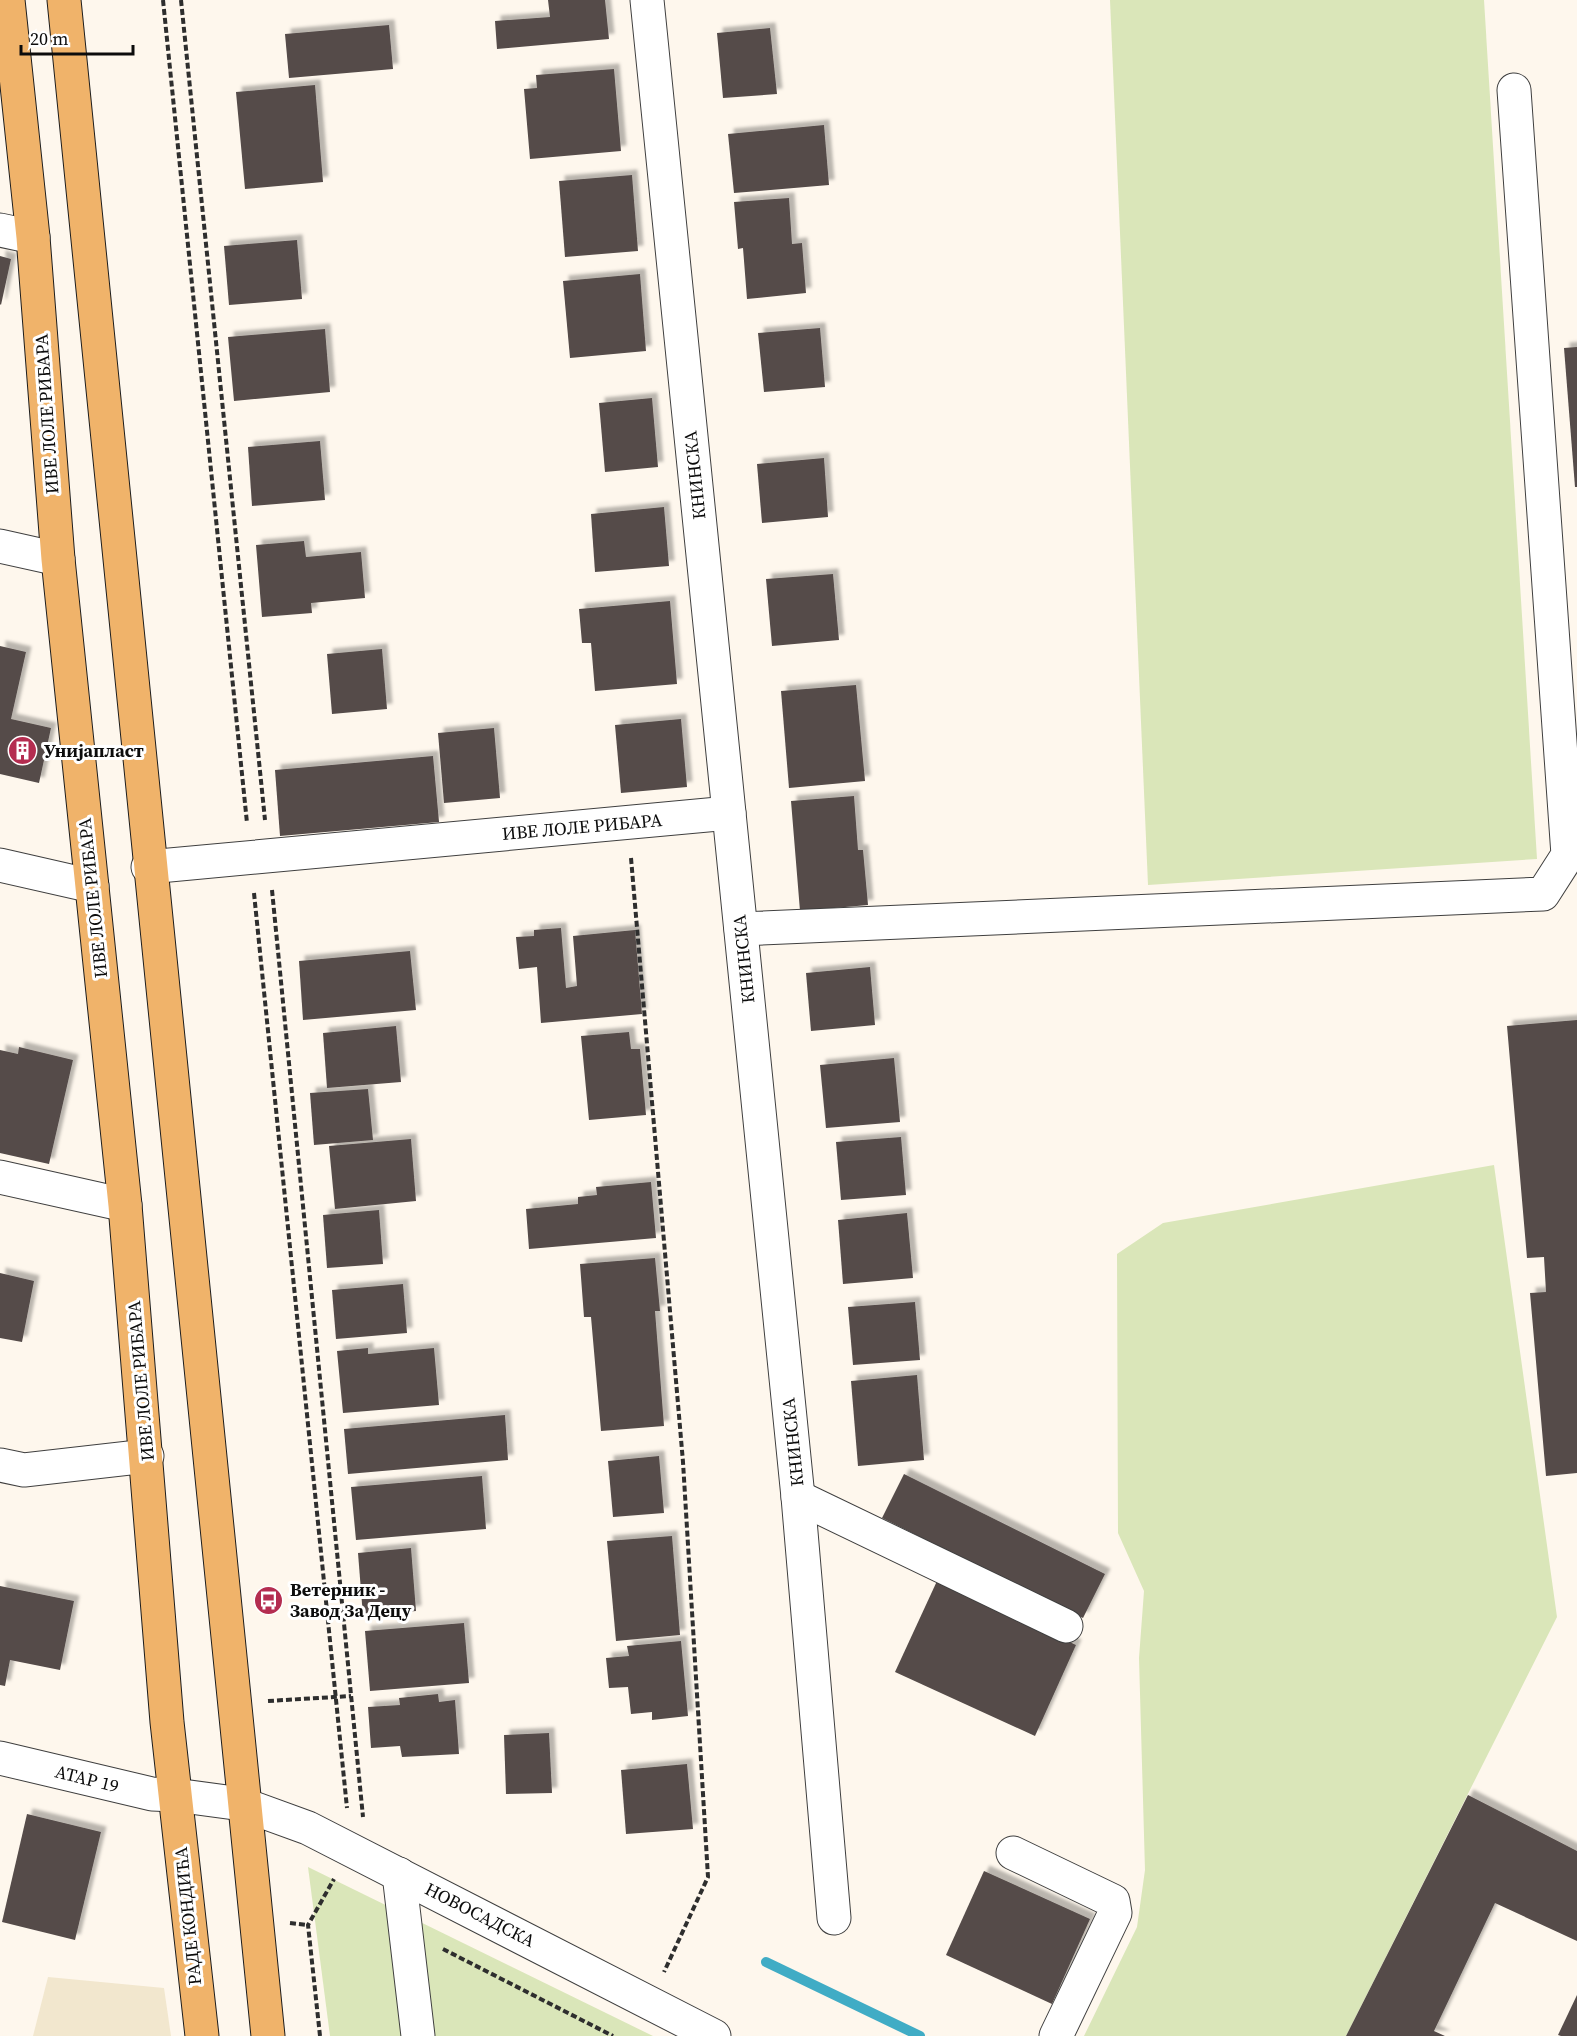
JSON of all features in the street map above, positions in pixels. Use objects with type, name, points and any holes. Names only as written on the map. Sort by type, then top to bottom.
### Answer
[{"type":"main road","name":"ИВЕ ЛОЛЕ РИБАРА","points":[[8,0],[33,237],[58,559],[125,1205],[147,1456],[166,1715],[175,1795]]},
{"type":"main road","points":[[64,0],[148,867],[242,1804],[268,2036]]},
{"type":"main road","name":"РАДЕ КОНДИЋА","points":[[175,1795],[202,2036]]},
{"type":"street","name":"КНИНСКА","points":[[647,0],[798,1497],[834,1918]]},
{"type":"street","points":[[741,929],[1543,894],[1568,855],[1514,90]]},
{"type":"street","points":[[0,230],[33,237]]},
{"type":"street","points":[[0,546],[58,559]]},
{"type":"street","name":"ИВЕ ЛОЛЕ РИБАРА","points":[[148,867],[729,813]]},
{"type":"street","points":[[0,866],[92,886]]},
{"type":"street","points":[[0,1177],[125,1205]]},
{"type":"street","points":[[0,1465],[24,1470],[147,1456]]},
{"type":"street","points":[[798,1497],[1066,1626]]},
{"type":"street","name":"АТАР 19","points":[[0,1758],[152,1794],[242,1804]]},
{"type":"street","name":"НОВОСАДСКА","points":[[242,1804],[308,1828],[359,1853],[714,2036]]},
{"type":"street","points":[[1013,1853],[1113,1901],[1115,1913],[1056,2036]]},
{"type":"street","points":[[399,1874],[418,2036]]},
{"type":"path","points":[[163,0],[260,856],[359,1853]]},
{"type":"path","points":[[181,0],[260,856],[359,1853],[308,1924],[320,2036]]},
{"type":"path","points":[[628,823],[682,1462],[708,1877],[650,2003]]},
{"type":"path","points":[[406,1931],[613,2036]]},
{"type":"shaded area","points":[[48,1977],[164,1988],[171,2036],[33,2036]]},
{"type":"green space","points":[[1110,0],[1484,0],[1537,859],[1148,885]]},
{"type":"green space","points":[[1494,1165],[1557,1617],[1346,2036],[1084,2036],[1137,1927],[1145,1870],[1139,1658],[1144,1591],[1118,1533],[1117,1254],[1163,1223]]},
{"type":"green space","points":[[308,1867],[653,2036],[330,2036]]},
{"type":"building","points":[[548,0],[605,0],[609,39],[497,49],[495,21],[550,17]]},
{"type":"building","points":[[389,25],[393,69],[289,78],[285,34]]},
{"type":"building","points":[[770,28],[777,94],[723,98],[717,33]]},
{"type":"building","points":[[614,69],[621,151],[530,159],[524,89],[537,88],[536,75]]},
{"type":"building","points":[[315,85],[323,182],[245,189],[236,92]]},
{"type":"building","points":[[824,125],[829,185],[734,193],[728,134]]},
{"type":"building","points":[[632,175],[638,251],[565,257],[559,181]]},
{"type":"building","points":[[789,198],[792,244],[802,243],[806,293],[747,299],[743,248],[738,249],[734,202]]},
{"type":"building","points":[[297,240],[302,299],[229,305],[224,246]]},
{"type":"building","points":[[0,256],[11,259],[1,305],[0,304]]},
{"type":"building","points":[[640,274],[646,351],[570,358],[563,281]]},
{"type":"building","points":[[820,328],[825,387],[764,392],[758,333]]},
{"type":"building","points":[[325,329],[330,392],[234,401],[228,337]]},
{"type":"building","points":[[1577,347],[1577,487],[1575,487],[1564,348]]},
{"type":"building","points":[[652,398],[658,467],[605,472],[599,403]]},
{"type":"building","points":[[320,441],[325,500],[252,506],[248,447]]},
{"type":"building","points":[[824,458],[828,517],[762,523],[757,464]]},
{"type":"building","points":[[664,507],[669,566],[595,572],[591,514]]},
{"type":"building","points":[[304,541],[306,557],[361,552],[365,598],[311,603],[312,613],[262,617],[256,545]]},
{"type":"building","points":[[833,574],[839,640],[772,646],[766,579]]},
{"type":"building","points":[[670,601],[677,684],[595,691],[591,643],[582,643],[579,609]]},
{"type":"building","name":"Унијапласт","points":[[0,646],[26,652],[11,719],[51,728],[39,783],[0,774]]},
{"type":"building","points":[[382,649],[387,709],[332,714],[327,654]]},
{"type":"building","points":[[856,685],[865,781],[789,788],[781,691]]},
{"type":"building","points":[[681,719],[687,787],[621,793],[615,725]]},
{"type":"building","points":[[494,728],[500,798],[444,803],[438,733]]},
{"type":"building","points":[[433,756],[439,822],[280,836],[275,770]]},
{"type":"building","points":[[854,796],[858,850],[863,850],[868,905],[800,911],[791,801]]},
{"type":"building","points":[[561,928],[566,988],[577,986],[573,936],[635,930],[642,1014],[541,1023],[537,967],[519,969],[516,937],[534,936],[534,930]]},
{"type":"building","points":[[410,951],[416,1010],[303,1020],[299,961]]},
{"type":"building","points":[[870,967],[875,1025],[811,1031],[806,973]]},
{"type":"building","points":[[1577,1020],[1577,1473],[1546,1476],[1530,1293],[1546,1292],[1544,1257],[1527,1258],[1507,1026]]},
{"type":"building","points":[[396,1026],[401,1082],[327,1088],[323,1033]]},
{"type":"building","points":[[629,1032],[631,1049],[640,1049],[646,1115],[589,1120],[581,1036]]},
{"type":"building","points":[[19,1047],[73,1060],[49,1164],[0,1153],[0,1050],[18,1054]]},
{"type":"building","points":[[894,1058],[900,1122],[826,1128],[820,1065]]},
{"type":"building","points":[[368,1089],[373,1140],[314,1145],[310,1093]]},
{"type":"building","points":[[901,1137],[906,1195],[841,1200],[836,1142]]},
{"type":"building","points":[[411,1139],[416,1201],[335,1209],[329,1146]]},
{"type":"building","points":[[651,1182],[656,1238],[529,1249],[526,1209],[578,1204],[578,1197],[597,1195],[596,1187]]},
{"type":"building","points":[[379,1210],[383,1264],[327,1268],[323,1215]]},
{"type":"building","points":[[907,1213],[913,1278],[843,1284],[838,1220]]},
{"type":"building","points":[[655,1258],[660,1311],[655,1311],[664,1426],[601,1431],[591,1317],[584,1317],[580,1264]]},
{"type":"building","points":[[0,1273],[34,1281],[22,1342],[0,1338]]},
{"type":"building","points":[[403,1284],[407,1333],[336,1339],[332,1290]]},
{"type":"building","points":[[915,1302],[920,1360],[853,1365],[848,1307]]},
{"type":"building","points":[[368,1348],[368,1354],[434,1348],[439,1405],[343,1413],[337,1351]]},
{"type":"building","points":[[917,1375],[924,1460],[858,1466],[851,1381]]},
{"type":"building","points":[[505,1415],[508,1460],[348,1474],[344,1429]]},
{"type":"building","points":[[659,1456],[664,1513],[613,1517],[608,1461]]},
{"type":"building","points":[[904,1474],[1105,1574],[1083,1618],[882,1518]]},
{"type":"building","points":[[482,1476],[486,1529],[356,1540],[351,1487]]},
{"type":"building","points":[[672,1536],[680,1635],[616,1641],[607,1541]]},
{"type":"building","points":[[411,1548],[416,1611],[363,1616],[358,1553]]},
{"type":"building","points":[[937,1581],[1076,1645],[1035,1736],[895,1672]]},
{"type":"building","points":[[0,1586],[74,1601],[60,1670],[10,1660],[5,1686],[0,1685]]},
{"type":"building","points":[[464,1623],[469,1683],[370,1691],[365,1631]]},
{"type":"building","points":[[681,1641],[688,1716],[652,1720],[652,1712],[631,1714],[628,1687],[609,1688],[606,1658],[629,1656],[627,1646]]},
{"type":"building","points":[[438,1694],[439,1702],[455,1700],[459,1754],[402,1757],[400,1746],[371,1748],[368,1707],[400,1705],[399,1698]]},
{"type":"building","points":[[549,1733],[552,1793],[506,1794],[504,1735]]},
{"type":"building","points":[[687,1764],[693,1829],[626,1834],[621,1770]]},
{"type":"building","points":[[1468,1795],[1577,1851],[1577,1941],[1495,1903],[1434,2031],[1445,2036],[1346,2036]]},
{"type":"building","points":[[27,1814],[101,1832],[75,1940],[2,1922]]},
{"type":"building","points":[[984,1871],[1090,1919],[1052,2004],[946,1955]]},
{"type":"building","points":[[1577,1995],[1577,2036],[1558,2035]]},
{"type":"waterway","points":[[766,1962],[920,2036]]},
{"type":"place","name":"Унијапласт","points":[[23,751]]},
{"type":"place","name":"Ветерник - Завод За Децу","points":[[269,1600]]}]
